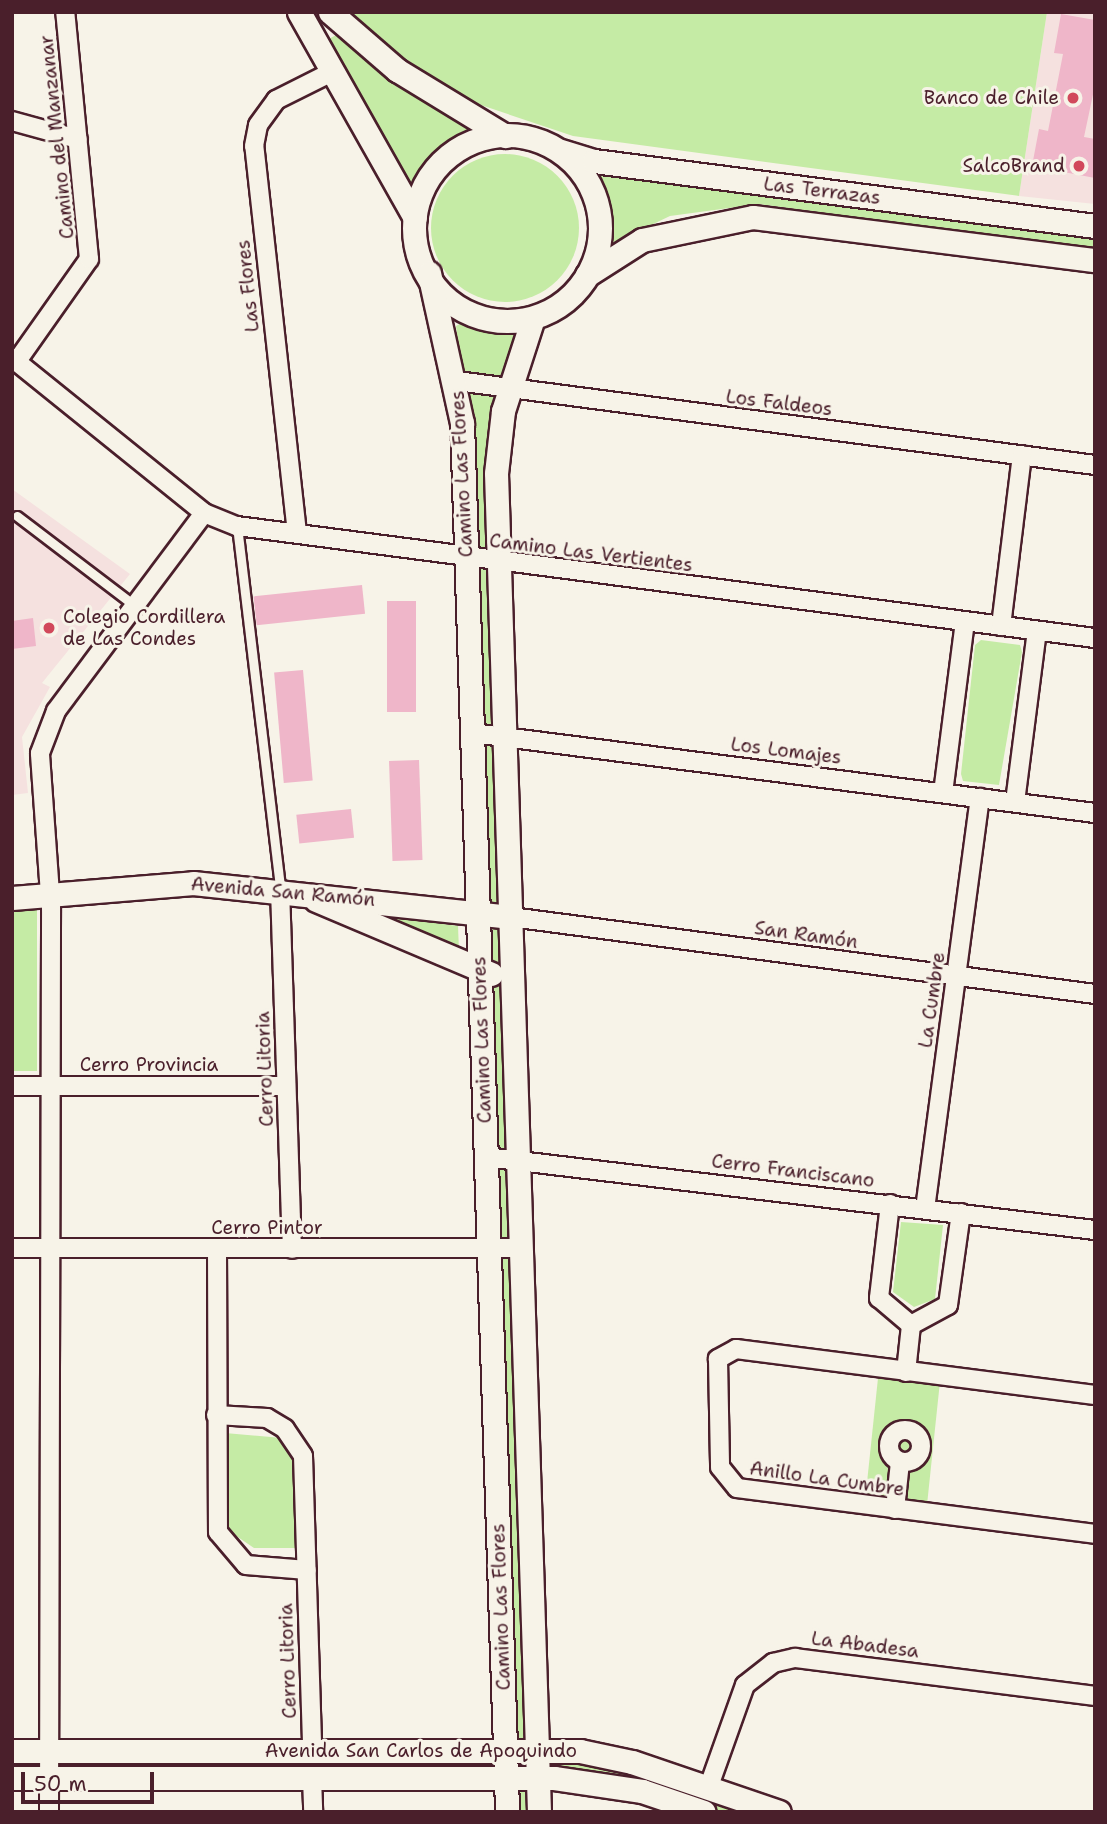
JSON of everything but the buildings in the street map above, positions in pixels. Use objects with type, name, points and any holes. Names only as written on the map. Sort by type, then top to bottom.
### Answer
[{"type":"street","name":"Camino del Manzanar","points":[[15,359],[89,258],[65,12]]},
{"type":"street","points":[[299,12],[330,73],[415,218],[429,273],[450,302],[481,318],[533,318],[570,297],[587,275],[598,245],[595,202],[583,176],[552,148],[505,136],[397,70],[330,12]]},
{"type":"street","name":"Las Flores","points":[[297,533],[254,146],[258,125],[276,100],[330,73]]},
{"type":"street","points":[[12,121],[78,138]]},
{"type":"street","points":[[415,218],[425,183],[448,155],[469,142],[505,136]]},
{"type":"street","name":"Las Terrazas","points":[[552,148],[594,161],[1095,226]]},
{"type":"street","points":[[876,231],[881,198]]},
{"type":"street","name":"Las Terrazas","points":[[587,275],[642,240],[719,220],[753,217],[1095,260]]},
{"type":"street","name":"Camino Las Flores","points":[[429,273],[457,381],[467,560],[507,1812]]},
{"type":"street","name":"Camino Las Flores","points":[[533,318],[510,389],[496,453],[540,1812]]},
{"type":"street","name":"Camino Las Vertientes","points":[[15,359],[204,513],[237,526],[467,560],[1095,638]]},
{"type":"street","name":"Los Faldeos","points":[[457,381],[1095,465]]},
{"type":"street","points":[[1001,626],[1022,455]]},
{"type":"street","points":[[49,1812],[50,895],[42,738],[204,513]]},
{"type":"street","points":[[943,793],[965,622]]},
{"type":"street","points":[[1015,802],[1037,631]]},
{"type":"street","name":"Los Lomajes","points":[[473,733],[1095,813]]},
{"type":"street","name":"La Cumbre","points":[[925,1209],[980,798]]},
{"type":"street","name":"Avenida San Ramón","points":[[12,898],[193,883],[287,890],[511,917]]},
{"type":"street","points":[[287,890],[480,970],[513,981]]},
{"type":"street","name":"Cerro Litoria","points":[[287,890],[286,1086],[292,1249]]},
{"type":"street","name":"San Ramón","points":[[511,917],[1095,994]]},
{"type":"street","name":"Cerro Provincia","points":[[12,1086],[286,1086]]},
{"type":"street","name":"Cerro Franciscano","points":[[486,1157],[518,1157],[1095,1230]]},
{"type":"street","points":[[890,1204],[879,1298],[911,1325]]},
{"type":"street","points":[[911,1325],[948,1306],[961,1213]]},
{"type":"street","name":"Cerro Pintor","points":[[12,1248],[521,1248]]},
{"type":"street","points":[[217,1249],[215,1513],[222,1542],[257,1568],[307,1570]]},
{"type":"street","points":[[906,1372],[911,1325]]},
{"type":"street","name":"Anillo La Cumbre","points":[[1095,1395],[736,1349],[718,1359],[720,1467],[731,1485],[1095,1534]]},
{"type":"street","name":"Cerro Litoria","points":[[216,1415],[267,1418],[298,1445],[305,1469],[312,1750]]},
{"type":"street","points":[[895,1509],[900,1462]]},
{"type":"street","name":"La Abadesa","points":[[709,1786],[745,1685],[773,1663],[795,1658],[1095,1696]]},
{"type":"street","name":"Avenida San Carlos de Apoquindo","points":[[12,1751],[539,1750],[615,1757],[709,1786],[779,1812]]},
{"type":"street","points":[[312,1777],[313,1812]]},
{"type":"street","name":"Avenida San Carlos de Apoquindo","points":[[12,1778],[539,1777],[623,1787],[704,1812]]},
{"type":"lane","points":[[17,516],[135,606]]},
{"type":"lane","points":[[237,526],[287,890]]},
{"type":"shaded area","points":[[1047,12],[1095,13],[1095,204],[1019,196]]},
{"type":"shaded area","name":"Colegio Cordillera de Las Condes","points":[[12,489],[130,574],[42,683],[50,687],[22,737],[28,793],[12,795]]},
{"type":"green space","points":[[352,12],[1047,12],[1019,196],[573,136],[466,100],[373,37]]},
{"type":"green space","points":[[338,34],[473,130],[439,146],[410,190],[325,41]]},
{"type":"green space","points":[[505,154],[533,159],[558,175],[574,200],[579,228],[574,256],[558,281],[533,297],[505,302],[477,297],[452,281],[436,256],[431,228],[436,200],[452,175],[477,159]]},
{"type":"green space","points":[[599,170],[1095,235],[1095,250],[759,204],[670,216],[607,246],[610,218],[593,175]]},
{"type":"green space","points":[[465,321],[495,329],[519,325],[524,331],[493,409],[528,1812],[516,1812],[484,929],[475,472],[456,326]]},
{"type":"green space","points":[[981,640],[1020,645],[1022,652],[999,785],[963,781],[961,774],[975,645]]},
{"type":"green space","points":[[12,907],[37,907],[37,1071],[12,1071]]},
{"type":"green space","points":[[374,915],[458,926],[459,951]]},
{"type":"green space","points":[[901,1222],[943,1225],[935,1299],[914,1307],[893,1292]]},
{"type":"green space","points":[[878,1378],[940,1384],[927,1507],[865,1500]]},
{"type":"green space","points":[[225,1433],[282,1438],[298,1467],[299,1548],[254,1548],[229,1531]]},
{"type":"green space","points":[[557,1758],[599,1763],[750,1812],[723,1812],[619,1776],[556,1767]]},
{"type":"green space","points":[[486,1760],[486,1768],[60,1768],[58,1762]]},
{"type":"place","name":"Banco de Chile","points":[[1073,98]]},
{"type":"place","name":"SalcoBrand","points":[[1079,166]]},
{"type":"place","name":"Colegio Cordillera de Las Condes","points":[[49,628]]}]
